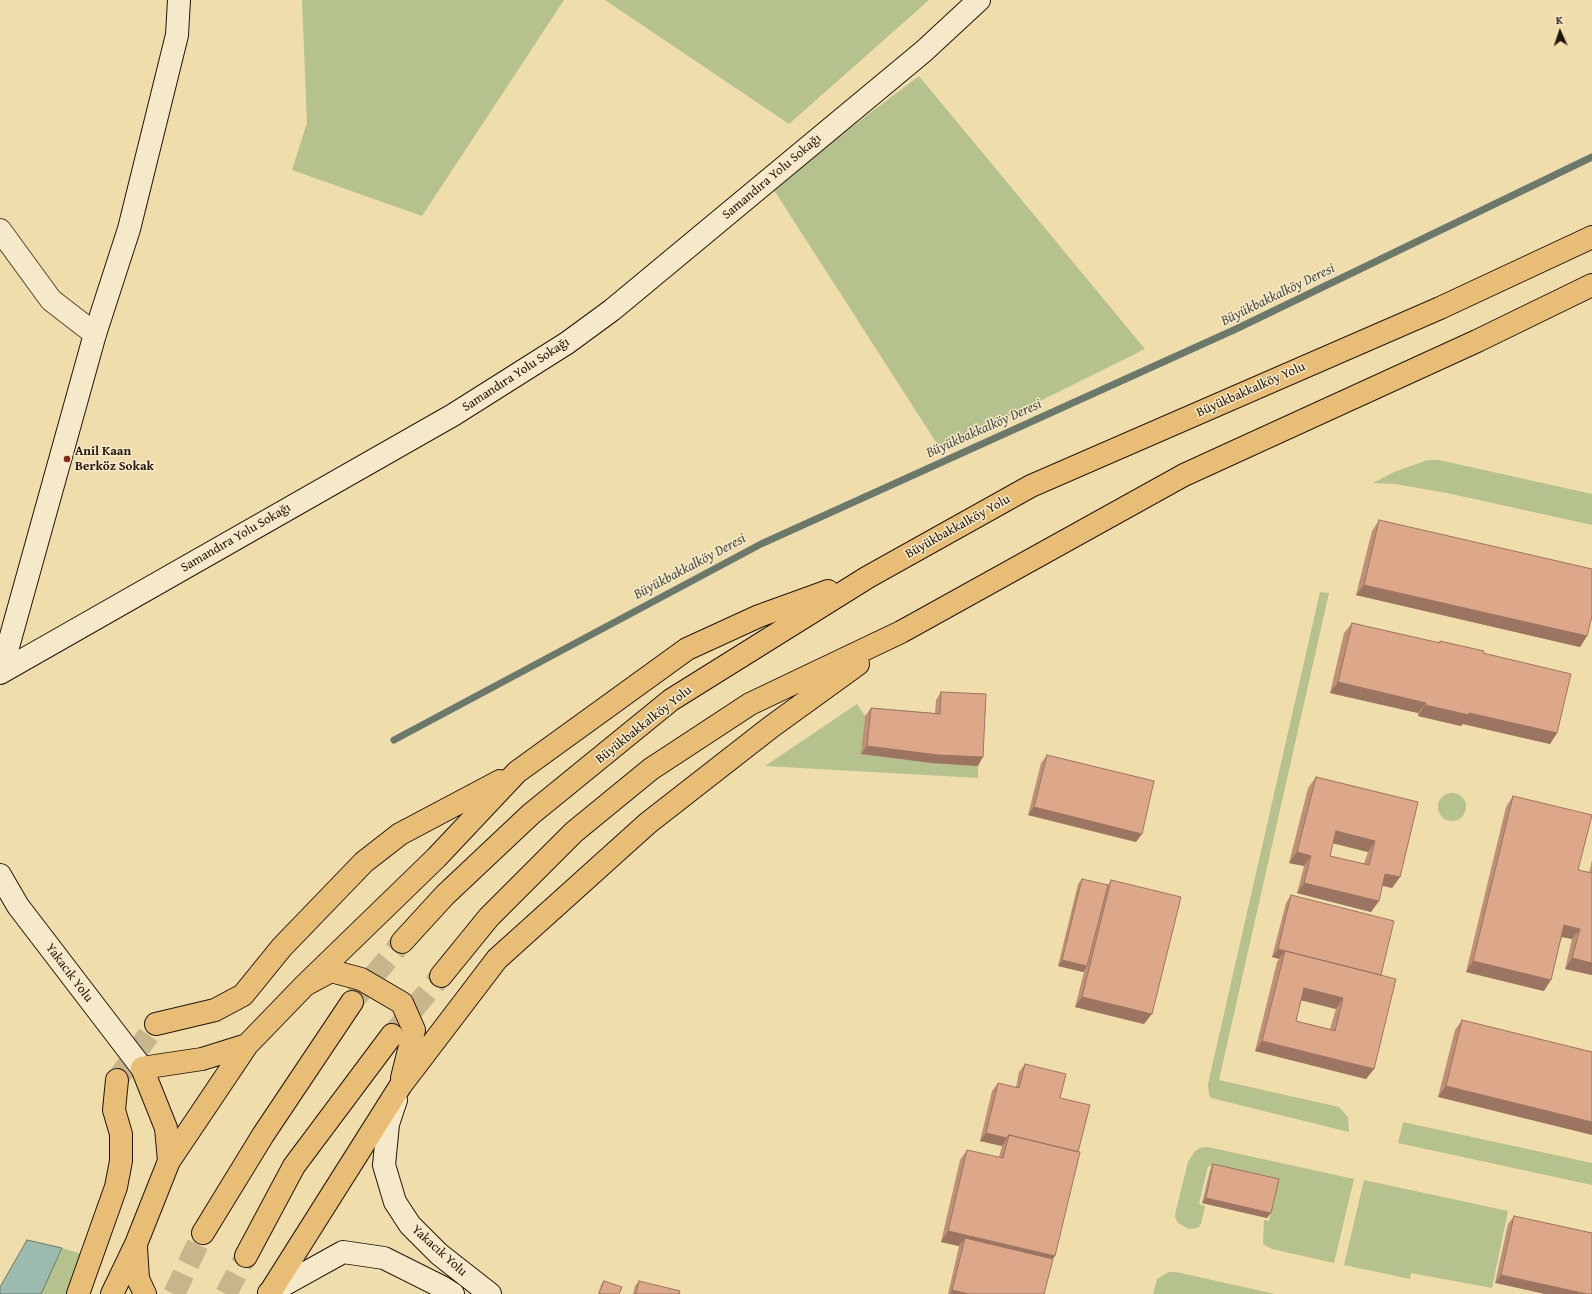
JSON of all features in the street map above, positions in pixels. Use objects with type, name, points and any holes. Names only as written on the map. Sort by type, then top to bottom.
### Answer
[{"type":"highway","name":"Büyükbakkalköy Yolu","points":[[402,942],[445,895],[531,814],[671,700],[868,577],[1032,486],[1440,308],[1592,237]]},
{"type":"highway","points":[[441,976],[489,917],[574,832],[651,769],[750,704],[901,632],[1184,475],[1470,344],[1592,285]]},
{"type":"highway","points":[[156,1024],[215,1010],[243,995],[282,947],[364,862],[400,834],[517,772],[686,649],[759,616],[868,577]]},
{"type":"highway","points":[[269,1294],[401,1085],[497,959],[648,823],[771,726],[901,632]]},
{"type":"highway","points":[[112,1294],[136,1244],[169,1161],[247,1045],[305,985],[436,858],[517,772]]},
{"type":"highway","points":[[305,985],[331,971],[360,979],[402,1003],[414,1030],[401,1085]]},
{"type":"highway","points":[[203,1233],[263,1135],[352,1002]]},
{"type":"highway","points":[[246,1256],[294,1166],[392,1035]]},
{"type":"highway","points":[[169,1161],[166,1128],[142,1068],[202,1059],[247,1045]]},
{"type":"highway","points":[[78,1294],[116,1187],[121,1161],[120,1134],[114,1110],[117,1080]]},
{"type":"highway","points":[[136,1244],[138,1279],[145,1294]]},
{"type":"main road","points":[[1,672],[95,334],[129,229],[177,35],[179,0]]},
{"type":"main road","name":"Samandıra Yolu Sokağı","points":[[1,672],[453,415],[567,342],[612,310],[912,61],[979,0]]},
{"type":"main road","points":[[0,230],[51,300],[95,334]]},
{"type":"main road","name":"Yakacık Yolu","points":[[0,875],[18,906],[142,1068]]},
{"type":"main road","name":"Yakacık Yolu","points":[[401,1085],[388,1124],[384,1165],[395,1202],[410,1225],[439,1254],[490,1294]]},
{"type":"main road","name":"Yakacık Yolu","points":[[269,1294],[344,1252],[384,1258],[453,1294]]},
{"type":"green space","points":[[302,0],[564,0],[422,216],[292,170],[307,123]]},
{"type":"green space","points":[[605,0],[929,0],[789,124]]},
{"type":"green space","points":[[919,76],[1145,349],[941,450],[772,187]]},
{"type":"green space","points":[[1428,460],[1439,460],[1592,494],[1592,525],[1447,493],[1395,484],[1373,483],[1394,472]]},
{"type":"green space","points":[[1320,592],[1329,593],[1219,1080],[1339,1107],[1348,1117],[1349,1132],[1211,1098],[1209,1095],[1208,1084]]},
{"type":"green space","points":[[857,704],[865,716],[862,754],[932,763],[978,766],[978,778],[765,766]]},
{"type":"green space","points":[[1452,793],[1462,797],[1466,807],[1462,817],[1452,821],[1442,817],[1438,807],[1442,797]]},
{"type":"green space","points":[[1403,1122],[1592,1163],[1592,1185],[1398,1143]]},
{"type":"green space","points":[[1208,1147],[1354,1179],[1334,1263],[1272,1249],[1263,1244],[1264,1220],[1269,1221],[1277,1182],[1208,1166],[1199,1204],[1205,1206],[1201,1224],[1198,1228],[1189,1229],[1178,1223],[1175,1217],[1176,1210],[1188,1162],[1194,1152],[1200,1148]]},
{"type":"green space","points":[[1364,1180],[1508,1211],[1492,1288],[1411,1273],[1410,1279],[1344,1265]]},
{"type":"green space","points":[[62,1248],[82,1254],[66,1294],[41,1294]]},
{"type":"green space","points":[[1169,1272],[1176,1272],[1275,1294],[1153,1294],[1157,1279]]},
{"type":"shaded area","points":[[27,1240],[62,1248],[41,1294],[0,1294],[0,1287]]},
{"type":"building","points":[[1379,520],[1592,569],[1592,616],[1587,636],[1364,585]]},
{"type":"building","points":[[1352,623],[1440,643],[1440,641],[1484,651],[1483,653],[1571,674],[1557,733],[1469,713],[1469,715],[1425,705],[1426,703],[1338,682]]},
{"type":"building","points":[[941,692],[986,694],[983,757],[938,755],[867,746],[871,708],[940,714]]},
{"type":"building","points":[[1047,755],[1154,781],[1142,834],[1034,807]]},
{"type":"building","points":[[1316,777],[1418,802],[1400,877],[1385,874],[1379,901],[1304,883],[1311,856],[1297,852]],"holes":[[[1336,831],[1375,841],[1369,865],[1330,856]]]},
{"type":"building","points":[[1513,796],[1592,815],[1578,870],[1592,873],[1592,963],[1572,958],[1580,929],[1564,925],[1551,980],[1473,961]]},
{"type":"building","points":[[1082,879],[1108,885],[1087,966],[1062,960]]},
{"type":"building","points":[[1111,880],[1181,897],[1152,1014],[1082,997]]},
{"type":"building","points":[[1291,895],[1394,921],[1381,975],[1278,949]]},
{"type":"building","points":[[1285,951],[1396,979],[1374,1069],[1262,1041]],"holes":[[[1304,988],[1343,998],[1335,1031],[1296,1021]]]},
{"type":"building","points":[[1462,1020],[1592,1052],[1592,1122],[1446,1086]]},
{"type":"building","points":[[1025,1064],[1066,1074],[1060,1098],[1090,1105],[1078,1152],[1009,1135],[1007,1138],[986,1133],[998,1083],[1019,1088]]},
{"type":"building","points":[[1009,1135],[1080,1152],[1055,1256],[948,1231],[967,1150],[1003,1158]]},
{"type":"building","points":[[1213,1164],[1279,1179],[1271,1213],[1206,1198]]},
{"type":"building","points":[[1514,1216],[1592,1233],[1592,1294],[1501,1275]]},
{"type":"building","points":[[965,1238],[1053,1259],[1044,1294],[969,1294],[952,1290]]},
{"type":"building","points":[[604,1281],[622,1287],[619,1294],[599,1293]]},
{"type":"building","points":[[639,1281],[680,1291],[679,1294],[636,1294]]},
{"type":"waterway","name":"Büyükbakkalköy Deresi","points":[[394,740],[761,544],[1236,329],[1592,157]]},
{"type":"tunnel","points":[[352,1002],[402,942]]},
{"type":"tunnel","points":[[392,1035],[441,976]]},
{"type":"tunnel","points":[[117,1080],[156,1024]]},
{"type":"tunnel","points":[[174,1294],[203,1233]]},
{"type":"tunnel","points":[[226,1294],[246,1256]]},
{"type":"place","name":"Anil Kaan Berköz Sokak","points":[[67,459]]}]
